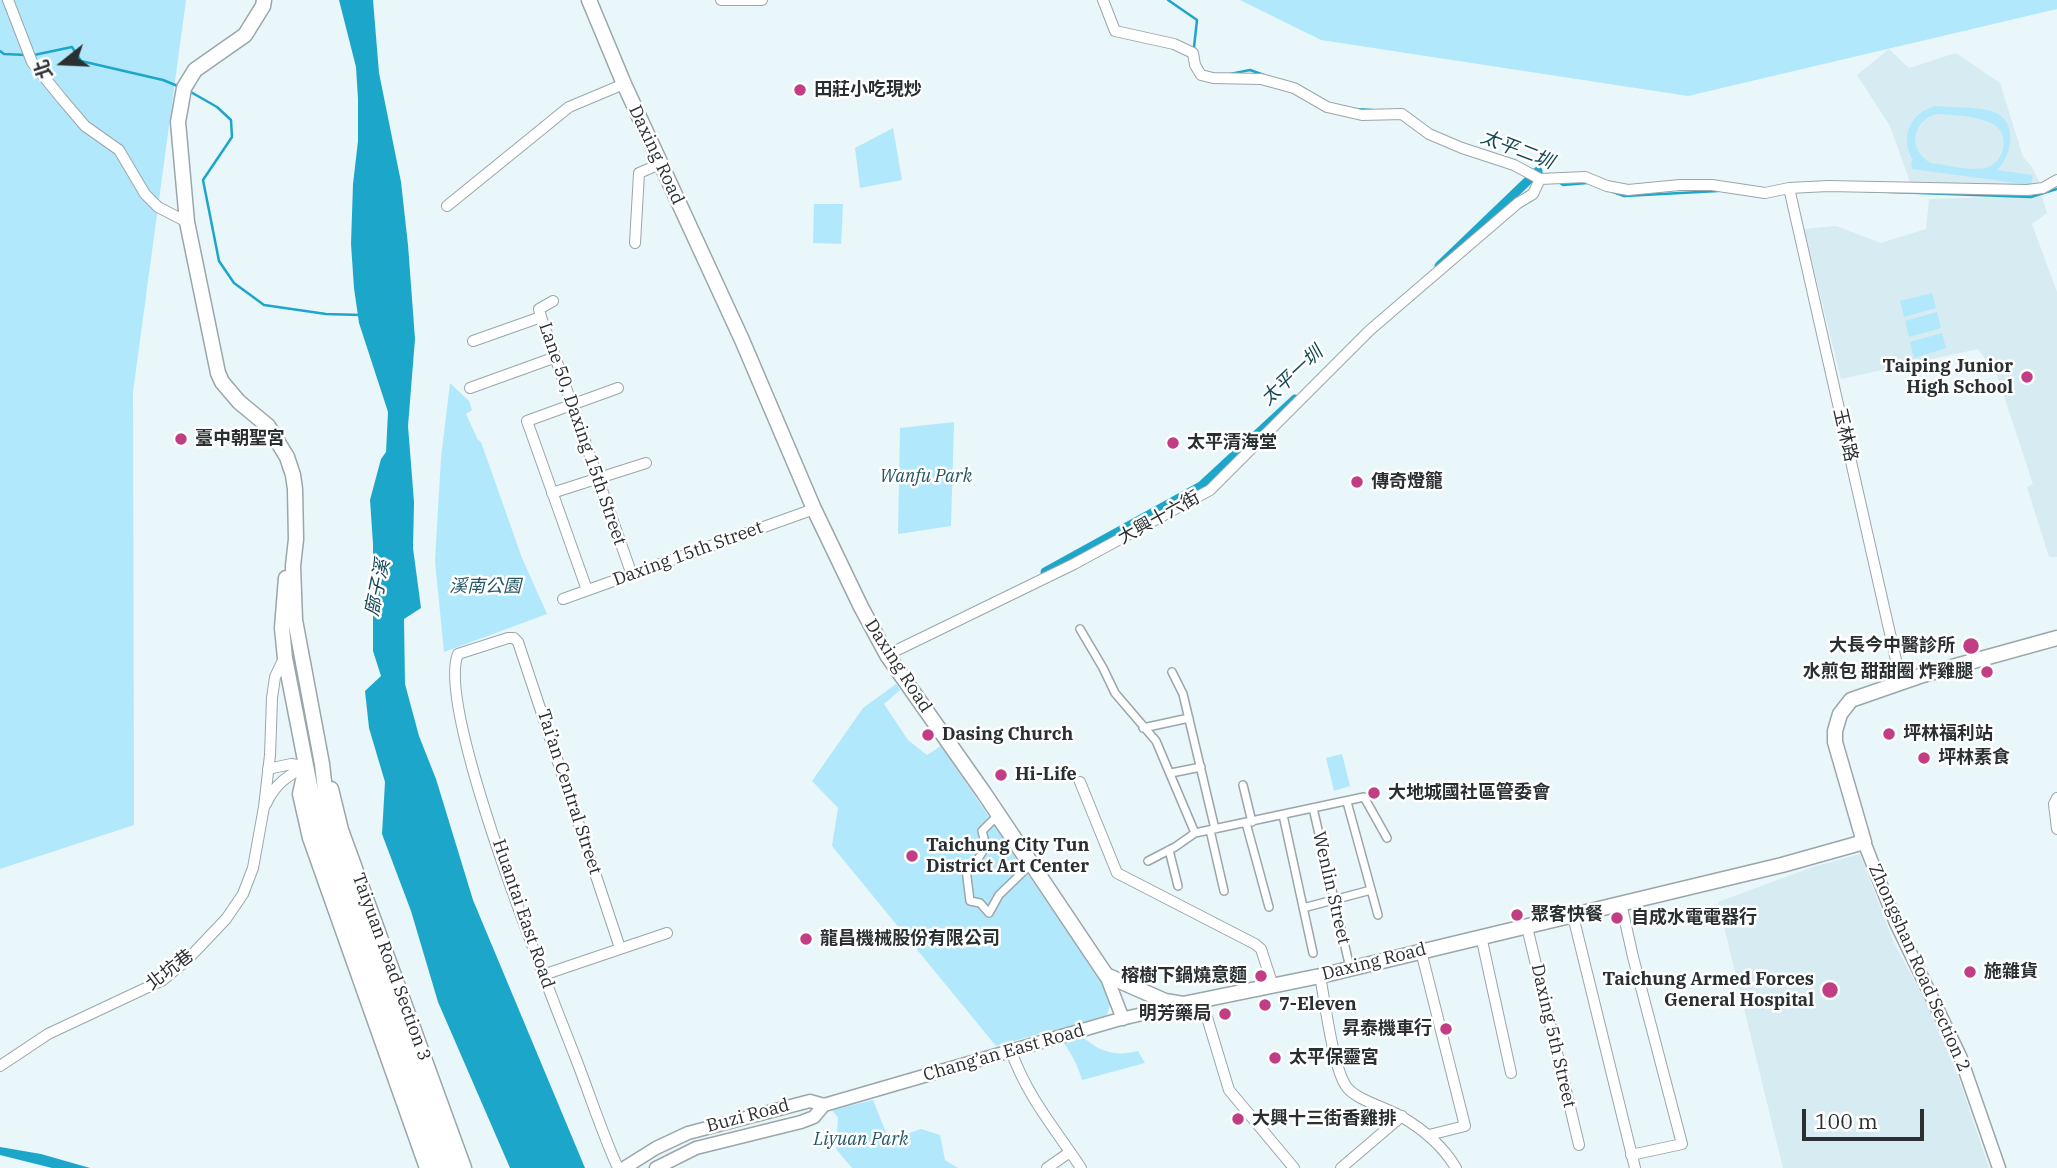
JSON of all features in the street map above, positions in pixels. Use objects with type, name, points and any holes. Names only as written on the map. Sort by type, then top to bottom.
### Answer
[{"type":"main road","name":"Taiyuan Road Section 3","points":[[264,0],[245,35],[195,69],[183,91],[178,122],[187,222],[218,373],[239,402],[268,426],[287,457],[295,489],[295,620],[322,764],[330,834],[452,1168]]},
{"type":"main road","name":"Daxing Road","points":[[589,0],[624,84],[742,340],[814,509],[861,607],[887,655],[992,804],[1105,975],[1165,1001],[1183,1004],[1202,1001],[1573,916],[1864,842]]},
{"type":"main road","name":"Taiyuan Road Section 3","points":[[294,515],[282,628],[285,658],[320,837],[439,1168]]},
{"type":"main road","name":"Zhongshan Road Section 2","points":[[1864,842],[1835,742],[1840,714],[1852,700],[1901,682],[2057,638]]},
{"type":"main road","name":"Taiyuan Road Section 3","points":[[322,764],[330,784],[341,830],[464,1168]]},
{"type":"main road","name":"Taiyuan Road Section 3","points":[[306,766],[300,794],[310,838],[427,1168]]},
{"type":"street","points":[[721,0],[762,0]]},
{"type":"street","points":[[1103,0],[1115,31],[1174,44],[1193,53],[1195,65],[1201,75],[1213,78],[1261,79],[1294,88],[1326,107],[1362,115],[1402,114],[1429,134],[1514,165],[1540,179],[1585,177],[1628,190],[1701,185],[1765,193],[1789,188],[1828,186],[2027,190],[2043,188],[2057,180]]},
{"type":"street","points":[[0,3],[9,4],[32,62],[85,126],[119,150],[145,194],[158,207],[187,222]]},
{"type":"street","points":[[447,206],[569,107],[624,84]]},
{"type":"street","points":[[635,243],[639,173],[660,164]]},
{"type":"street","name":"大興十六街","points":[[887,655],[1074,564],[1210,490],[1370,330],[1518,202],[1532,194],[1540,179]]},
{"type":"street","name":"玉林路","points":[[1789,188],[1901,682]]},
{"type":"street","name":"Lane 50, Daxing 15th Street","points":[[553,301],[539,309],[541,317],[632,575]]},
{"type":"street","points":[[473,341],[541,317]]},
{"type":"street","points":[[470,388],[556,357]]},
{"type":"street","points":[[587,590],[527,421],[618,388]]},
{"type":"street","points":[[552,493],[646,463]]},
{"type":"street","name":"Daxing 15th Street","points":[[563,599],[814,509]]},
{"type":"street","points":[[1080,629],[1115,693],[1156,741],[1195,832]]},
{"type":"street","name":"Huantai East Road","points":[[514,638],[485,644],[458,654],[453,664],[464,739],[543,975],[618,1168]]},
{"type":"street","name":"Tai’an Central Street","points":[[514,638],[523,652],[620,948]]},
{"type":"street","name":"北坑巷","points":[[0,1066],[48,1034],[163,980],[187,960],[226,919],[243,894],[253,869],[264,807],[275,677],[285,658]]},
{"type":"street","points":[[1172,672],[1183,694],[1201,767],[1224,891]]},
{"type":"street","points":[[1143,728],[1189,718]]},
{"type":"street","points":[[268,769],[291,764],[322,764]]},
{"type":"street","points":[[264,807],[285,777],[306,766]]},
{"type":"street","points":[[1171,774],[1201,767]]},
{"type":"street","points":[[1080,782],[1117,873],[1255,944],[1261,949],[1273,986]]},
{"type":"street","points":[[1242,785],[1269,907]]},
{"type":"street","points":[[1378,915],[1347,802],[1364,797],[1387,838]]},
{"type":"street","points":[[2057,799],[2054,804],[2057,829]]},
{"type":"street","name":"Wenlin Street","points":[[1148,861],[1195,832],[1347,802]]},
{"type":"street","name":"Wenlin Street","points":[[1313,808],[1350,968]]},
{"type":"street","points":[[1283,815],[1313,953]]},
{"type":"street","points":[[995,818],[1028,867],[999,895],[989,913],[980,903],[970,901],[966,869],[978,859],[986,846],[982,831],[995,818]]},
{"type":"street","name":"Zhongshan Road Section 2","points":[[1864,842],[1896,923],[1960,1056],[1999,1168]]},
{"type":"street","points":[[1169,850],[1178,886]]},
{"type":"street","points":[[1303,908],[1371,890]]},
{"type":"street","points":[[1621,903],[1682,1144],[1631,1156]]},
{"type":"street","points":[[1573,916],[1634,1168]]},
{"type":"street","name":"Daxing 5th Street","points":[[1527,927],[1579,1145]]},
{"type":"street","points":[[543,975],[667,933]]},
{"type":"street","points":[[1481,936],[1511,1073]]},
{"type":"street","points":[[1421,951],[1465,1126],[1429,1135]]},
{"type":"street","points":[[1105,975],[1123,1019]]},
{"type":"street","points":[[1320,976],[1338,1066],[1346,1087],[1360,1097],[1402,1116],[1429,1135],[1456,1168]]},
{"type":"street","points":[[1202,1001],[1229,1090],[1294,1168]]},
{"type":"street","name":"Chang’an East Road","points":[[824,1105],[1183,1004]]},
{"type":"street","points":[[1011,1051],[1019,1075],[1033,1101],[1081,1168]]},
{"type":"street","name":"Buzi Road","points":[[624,1168],[666,1143],[701,1129],[810,1101],[824,1105],[814,1117],[802,1122],[696,1148],[656,1168]]},
{"type":"street","points":[[1341,1168],[1402,1116]]},
{"type":"street","points":[[1047,1168],[1070,1152]]},
{"type":"shaded area","points":[[1889,49],[1909,68],[1956,53],[2000,83],[2023,157],[2032,167],[2040,184],[2028,187],[1910,182],[1890,126],[1857,75]]},
{"type":"shaded area","name":"Taiping Junior High School","points":[[2042,196],[2047,213],[2032,224],[2057,292],[2057,557],[2049,557],[2027,487],[2033,484],[1997,375],[1978,349],[1841,379],[1804,229],[1836,226],[1881,243],[1926,229],[1929,199]]},
{"type":"shaded area","name":"Taichung Armed Forces General Hospital","points":[[1860,854],[1893,941],[1945,1038],[1989,1168],[1783,1168],[1718,902],[1813,867]]},
{"type":"green space","points":[[0,0],[186,0],[133,392],[134,825],[0,869]]},
{"type":"green space","points":[[1240,0],[2057,0],[2057,9],[1688,96],[1321,40]]},
{"type":"green space","points":[[1936,106],[1971,108],[2000,115],[2009,129],[2010,147],[1997,170],[2033,175],[2031,185],[1912,169],[1913,160],[1907,135],[1914,120],[1927,109]],"holes":[[[1936,114],[1981,119],[1999,129],[2003,138],[2003,149],[1997,161],[1985,168],[1972,169],[1931,163],[1923,157],[1916,144],[1918,129]]]},
{"type":"green space","points":[[893,128],[902,180],[860,188],[855,148]]},
{"type":"green space","points":[[814,204],[843,204],[841,244],[813,243]]},
{"type":"green space","points":[[1932,293],[1936,308],[1904,317],[1900,301]]},
{"type":"green space","points":[[1937,312],[1941,328],[1909,337],[1905,321]]},
{"type":"green space","points":[[1942,333],[1946,348],[1914,358],[1910,342]]},
{"type":"green space","name":"溪南公園","points":[[450,383],[469,401],[472,410],[466,414],[481,442],[522,558],[547,614],[444,652],[435,561],[441,458]]},
{"type":"green space","name":"Wanfu Park","points":[[954,422],[951,526],[898,534],[900,428]]},
{"type":"green space","points":[[896,684],[900,690],[884,704],[908,740],[927,755],[941,746],[1112,998],[1107,1015],[1070,1026],[1108,1052],[1138,1051],[1145,1063],[1082,1080],[1070,1053],[1053,1030],[996,1046],[832,846],[838,808],[812,781],[863,708]]},
{"type":"green space","points":[[1342,754],[1350,786],[1334,791],[1326,758]]},
{"type":"green space","name":"Liyuan Park","points":[[873,1100],[889,1140],[921,1129],[940,1135],[945,1160],[958,1168],[852,1168],[836,1149],[838,1118],[832,1110]]},
{"type":"water","name":"廍子溪","points":[[339,0],[373,0],[379,73],[401,182],[408,245],[415,339],[408,426],[414,502],[413,548],[421,608],[404,619],[405,684],[419,736],[436,779],[473,900],[585,1168],[510,1168],[438,1002],[411,911],[382,834],[385,782],[369,728],[365,691],[381,676],[373,651],[373,544],[370,500],[381,459],[386,452],[388,412],[359,323],[354,288],[351,244],[358,99],[356,67]]},
{"type":"water","points":[[0,1147],[41,1154],[90,1168],[52,1168],[0,1155]]},
{"type":"waterway","name":"太平二圳","points":[[1168,0],[1197,20],[1194,47],[1196,51]]},
{"type":"waterway","points":[[34,55],[72,47],[81,61],[163,80],[180,87]]},
{"type":"waterway","points":[[0,51],[4,54],[27,55]]},
{"type":"waterway","name":"太平二圳","points":[[1230,74],[1250,70],[1264,75]]},
{"type":"waterway","points":[[189,91],[217,107],[231,120],[232,137],[203,180],[219,261],[234,283],[264,305],[326,314],[361,315]]},
{"type":"waterway","name":"太平二圳","points":[[1354,109],[1372,110]]},
{"type":"waterway","name":"太平二圳","points":[[1528,168],[1545,175]]},
{"type":"waterway","name":"太平一圳","points":[[1439,266],[1538,171]]},
{"type":"waterway","name":"太平二圳","points":[[1557,181],[1563,185],[1587,183]]},
{"type":"waterway","name":"太平二圳","points":[[1864,191],[2031,197],[2057,189]]},
{"type":"waterway","name":"太平二圳","points":[[1613,192],[1624,196],[1718,191]]},
{"type":"waterway","name":"太平一圳","points":[[1045,572],[1201,486],[1295,399]]},
{"type":"place","name":"田莊小吃現炒","points":[[800,90]]},
{"type":"place","name":"Taiping Junior High School","points":[[2027,377]]},
{"type":"place","name":"臺中朝聖宮","points":[[181,439]]},
{"type":"place","name":"太平清海堂","points":[[1173,443]]},
{"type":"place","name":"傳奇燈籠","points":[[1357,482]]},
{"type":"place","name":"大長今中醫診所","points":[[1971,646]]},
{"type":"place","name":"水煎包 甜甜圈 炸雞腿","points":[[1987,672]]},
{"type":"place","name":"坪林福利站","points":[[1889,734]]},
{"type":"place","name":"Dasing Church","points":[[928,735]]},
{"type":"place","name":"坪林素食","points":[[1924,758]]},
{"type":"place","name":"Hi-Life","points":[[1001,775]]},
{"type":"place","name":"大地城國社區管委會","points":[[1374,793]]},
{"type":"place","name":"Taichung City Tun District Art Center","points":[[912,856]]},
{"type":"place","name":"聚客快餐","points":[[1517,915]]},
{"type":"place","name":"自成水電電器行","points":[[1617,918]]},
{"type":"place","name":"龍昌機械股份有限公司","points":[[806,939]]},
{"type":"place","name":"施雜貨","points":[[1970,972]]},
{"type":"place","name":"榕樹下鍋燒意麵","points":[[1261,976]]},
{"type":"place","name":"Taichung Armed Forces General Hospital","points":[[1830,990]]},
{"type":"place","name":"7-Eleven","points":[[1265,1005]]},
{"type":"place","name":"明芳藥局","points":[[1225,1014]]},
{"type":"place","name":"昇泰機車行","points":[[1446,1029]]},
{"type":"place","name":"太平保靈宮","points":[[1275,1058]]},
{"type":"place","name":"大興十三街香雞排","points":[[1238,1119]]}]
